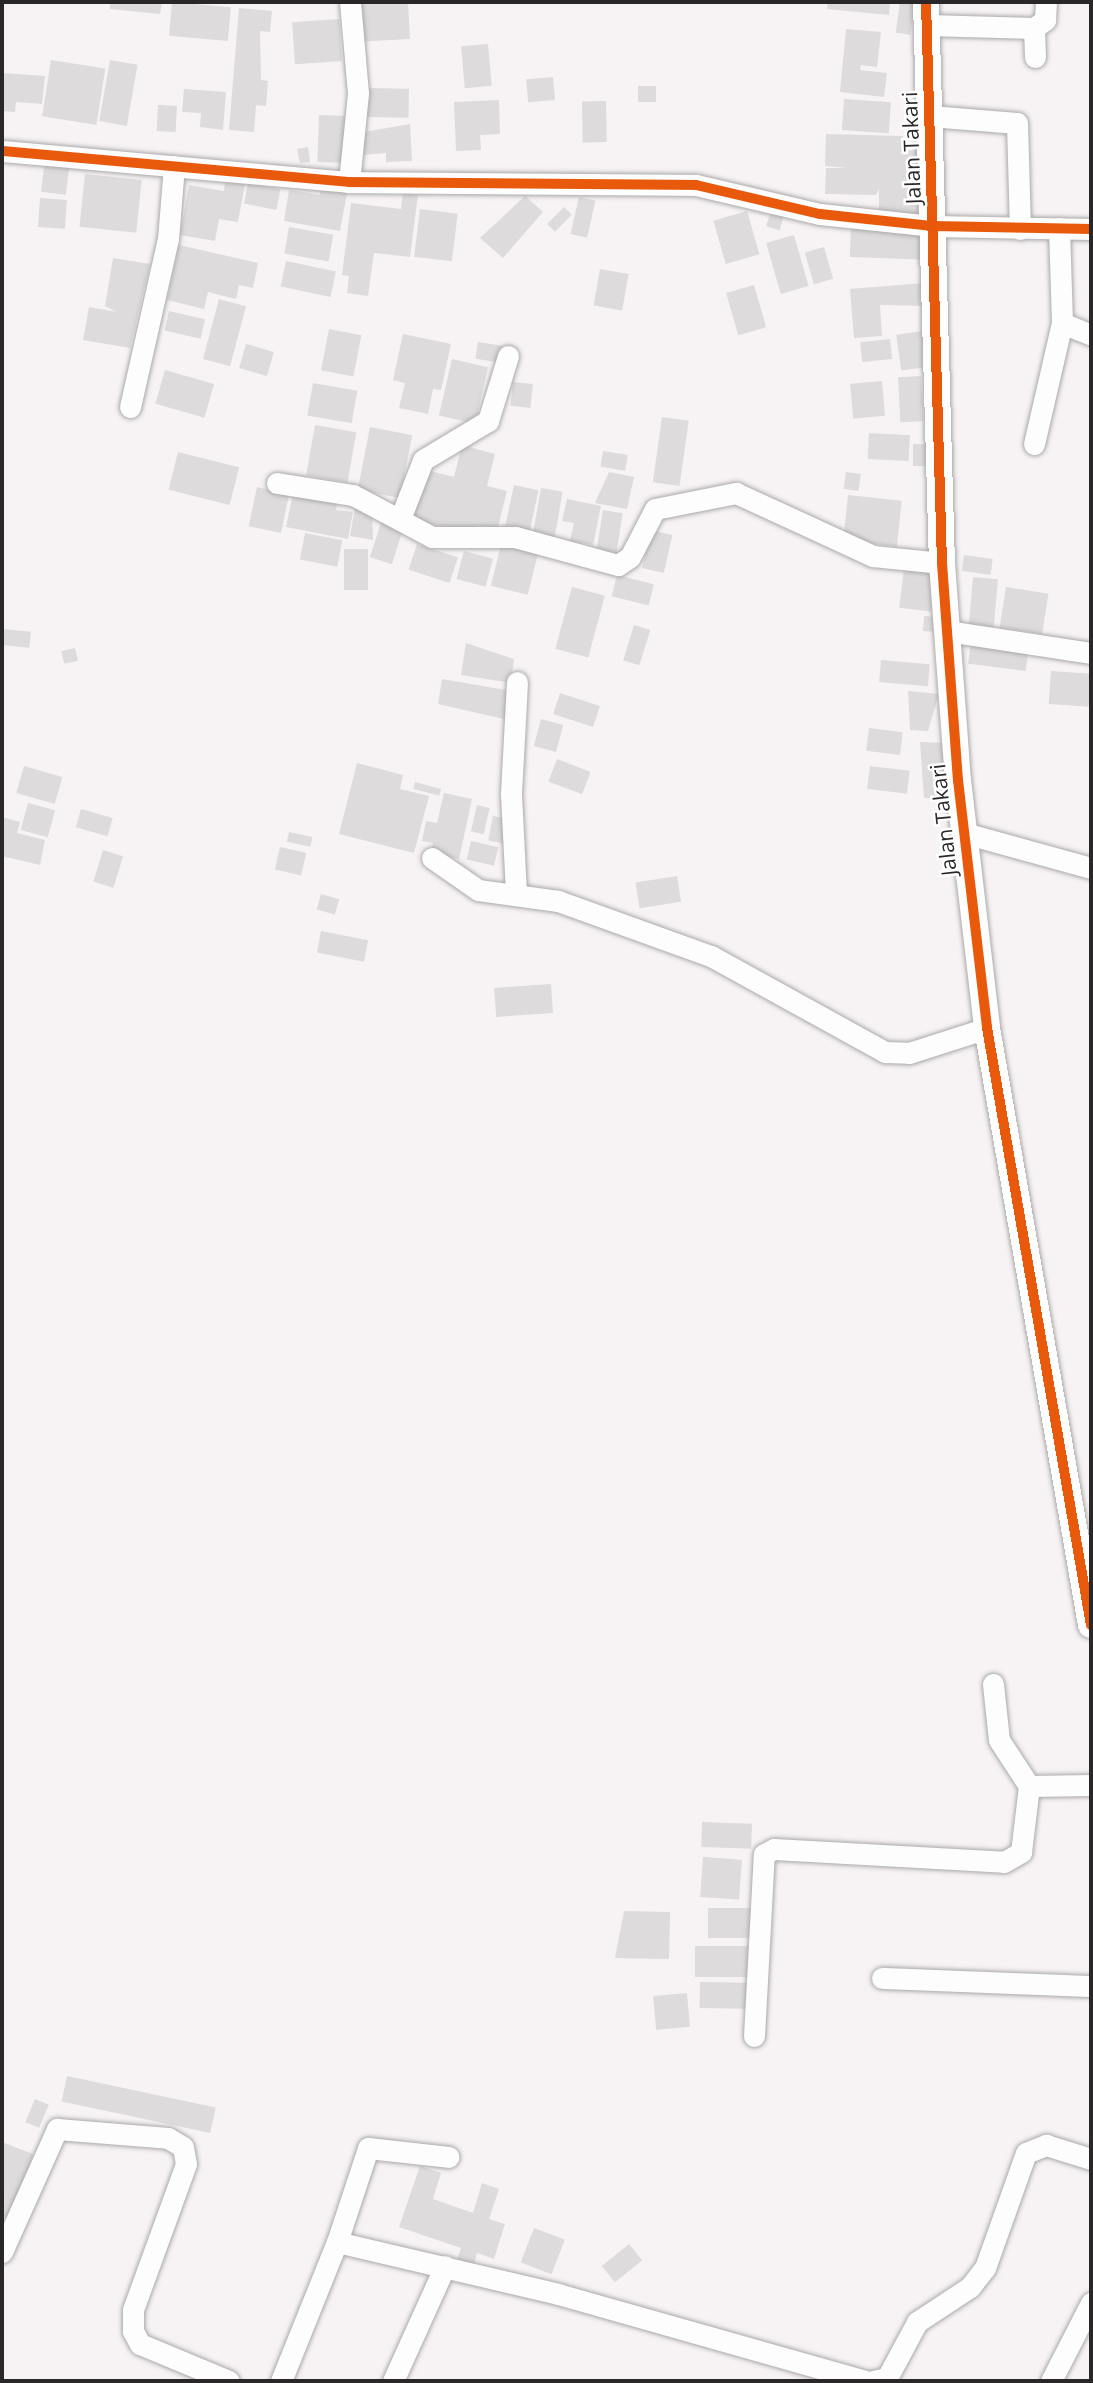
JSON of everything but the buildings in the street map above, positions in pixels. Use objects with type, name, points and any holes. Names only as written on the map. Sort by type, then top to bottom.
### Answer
[{"type":"street","points":[[349,2],[358,93],[349,182]]},
{"type":"street","points":[[927,14],[1034,29],[1045,20],[1046,2]]},
{"type":"street","name":"Jalan Takari","points":[[927,14],[942,563],[964,833],[987,1028],[1086,1553],[1091,1625]]},
{"type":"street","points":[[1034,29],[1035,57]]},
{"type":"street","points":[[930,116],[1017,123],[1020,229]]},
{"type":"street","points":[[2,151],[349,182],[696,185],[820,214],[933,226],[1091,229]]},
{"type":"street","points":[[130,407],[168,239],[174,166]]},
{"type":"street","points":[[1034,444],[1062,323],[1059,228]]},
{"type":"street","points":[[1062,323],[1091,335]]},
{"type":"street","points":[[400,519],[423,460],[488,421],[508,356]]},
{"type":"street","points":[[277,483],[353,495],[432,537],[515,537],[618,565],[630,557],[655,509],[736,494],[788,512],[862,552],[942,563]]},
{"type":"street","points":[[947,631],[1091,653]]},
{"type":"street","points":[[516,893],[511,793],[517,682]]},
{"type":"street","points":[[964,833],[1091,868]]},
{"type":"street","points":[[432,858],[478,890],[516,893],[614,919],[711,956],[885,1052],[909,1053],[987,1028]]},
{"type":"street","points":[[754,2036],[764,1854],[774,1849],[1004,1862],[1021,1852],[1029,1786],[999,1740],[993,1684]]},
{"type":"street","points":[[1029,1786],[1091,1786]]},
{"type":"street","points":[[882,1978],[1091,1986]]},
{"type":"street","points":[[2,2252],[57,2129],[168,2138],[183,2147],[186,2164],[133,2310],[133,2331],[140,2344],[229,2381]]},
{"type":"street","points":[[873,2381],[887,2378],[917,2322],[970,2287],[985,2268],[1026,2153],[1046,2145],[1091,2159]]},
{"type":"street","points":[[281,2381],[337,2242],[368,2148],[449,2157]]},
{"type":"street","points":[[337,2242],[445,2266],[865,2381]]},
{"type":"street","points":[[393,2381],[445,2266]]},
{"type":"street","points":[[1051,2381],[1091,2303]]},
{"type":"cycle path","points":[[926,2],[942,563],[958,780],[987,1028],[1091,1625]]},
{"type":"cycle path","points":[[2,151],[349,182],[696,185],[820,214],[933,226],[1091,229]]}]
